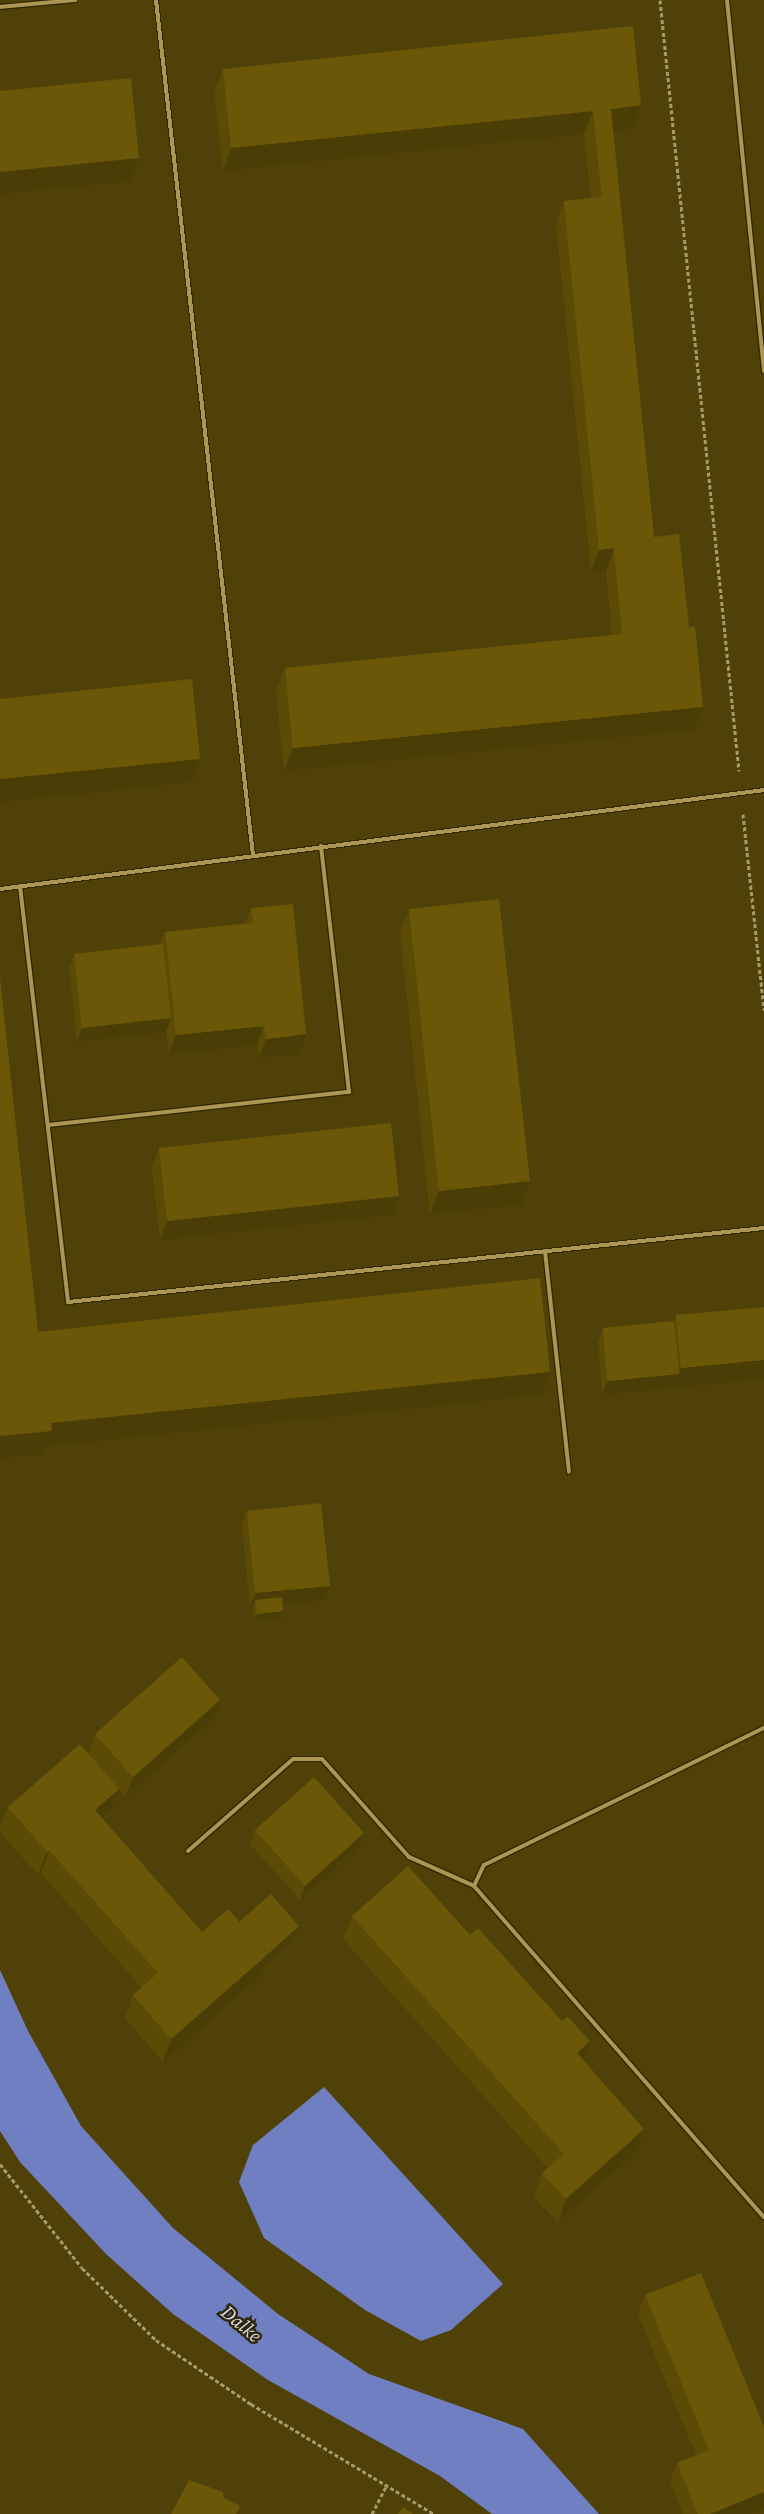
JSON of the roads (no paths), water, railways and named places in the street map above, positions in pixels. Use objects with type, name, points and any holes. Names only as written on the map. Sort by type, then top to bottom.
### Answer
[{"type":"lane","points":[[0,7],[76,0]]},
{"type":"lane","points":[[156,0],[253,855]]},
{"type":"lane","points":[[727,0],[764,371]]},
{"type":"lane","points":[[0,888],[764,790]]},
{"type":"lane","points":[[48,1125],[349,1092],[322,846]]},
{"type":"lane","points":[[20,886],[68,1302],[764,1228]]},
{"type":"lane","points":[[545,1251],[569,1472]]},
{"type":"lane","points":[[474,1886],[484,1865],[764,1728]]},
{"type":"lane","points":[[188,1851],[293,1759],[322,1759],[409,1858],[474,1886],[764,2217]]},
{"type":"water","name":"Dalke","points":[[0,1970],[28,2031],[81,2126],[173,2228],[278,2314],[369,2374],[523,2429],[599,2514],[492,2514],[440,2476],[268,2380],[173,2314],[106,2254],[20,2162],[0,2131]]},
{"type":"water","points":[[324,2087],[503,2284],[451,2330],[421,2341],[365,2310],[264,2238],[239,2182],[253,2145]]}]
